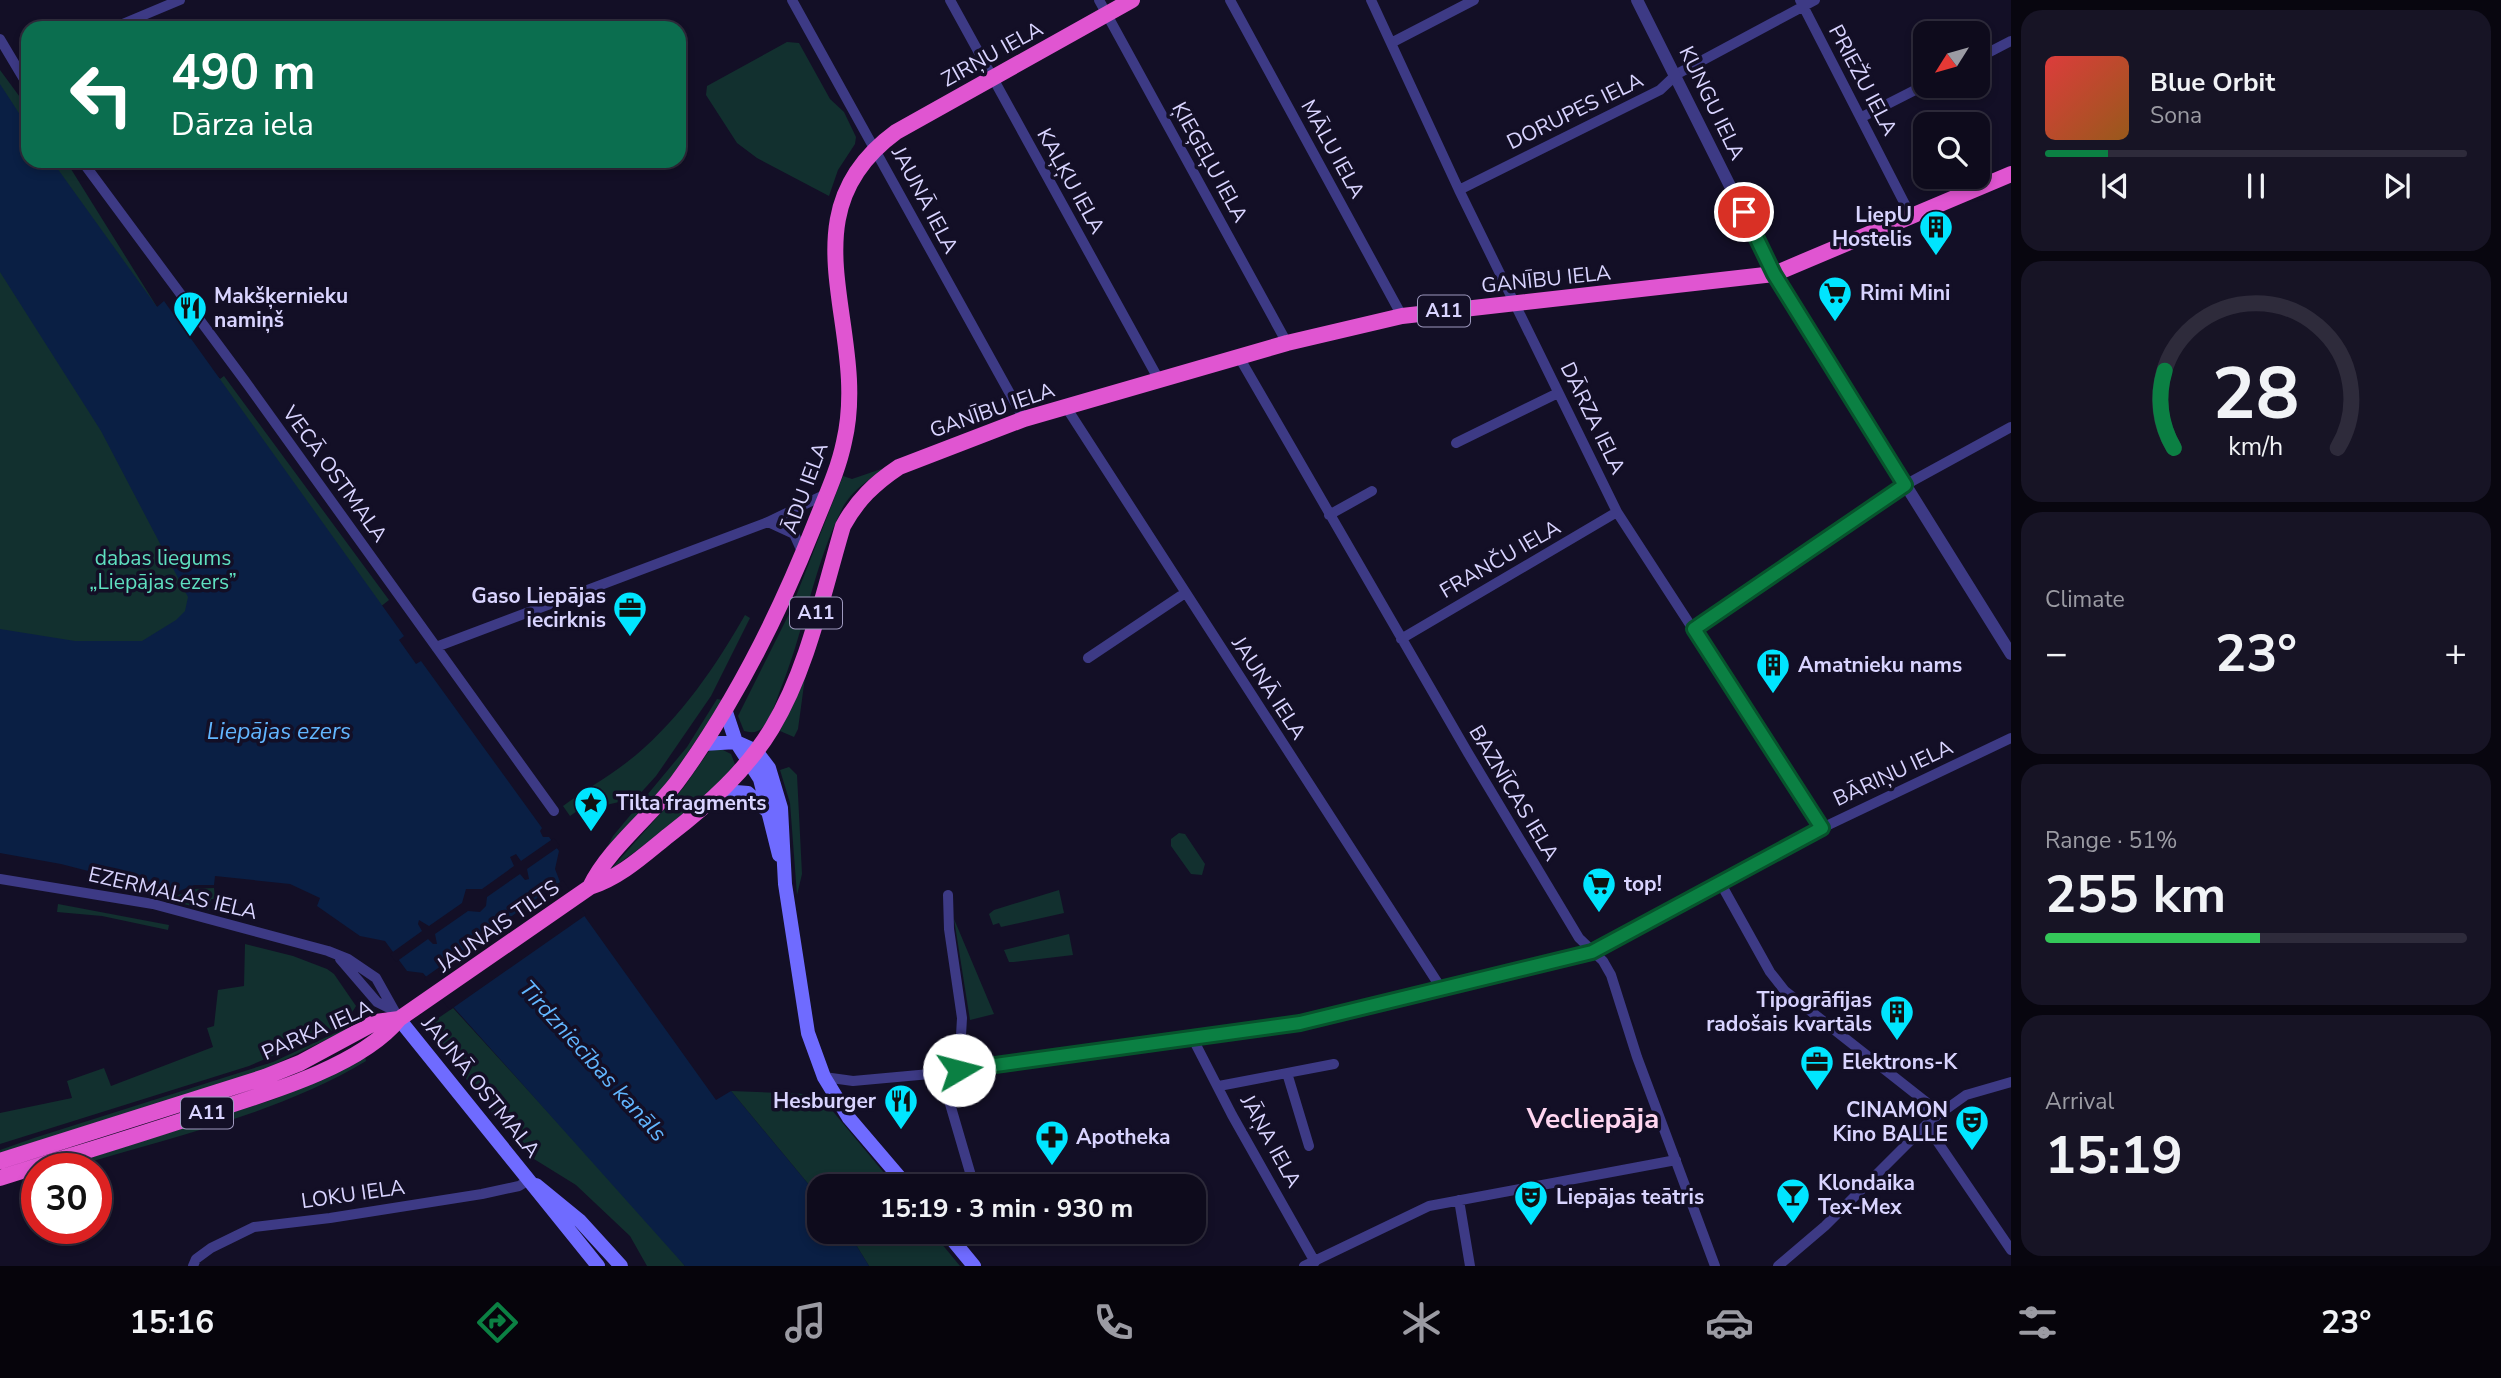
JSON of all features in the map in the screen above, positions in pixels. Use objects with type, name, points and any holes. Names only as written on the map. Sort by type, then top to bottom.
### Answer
[{"type":"highway","name":"ZIRŅU IELA","points":[[875,147],[895,132],[992,78],[1103,7],[1132,0]]},
{"type":"highway","name":"ĀDU IELA","points":[[704,744],[726,712],[803,554],[837,469],[850,409],[848,344],[834,265],[834,236],[841,200],[857,169],[875,147]]},
{"type":"highway","name":"GANĪBU IELA","points":[[752,756],[772,729],[797,676],[843,526],[863,496],[881,479],[921,457],[1024,419],[1287,343],[1402,316],[1774,274],[2011,174]]},
{"type":"highway","name":"A11","points":[[590,887],[596,875],[646,820],[704,744]]},
{"type":"highway","name":"A11","points":[[590,887],[619,875],[723,791],[752,756]]},
{"type":"highway","name":"JAUNAIS TILTS","points":[[395,1014],[430,999],[590,887]]},
{"type":"highway","name":"PARKA IELA","points":[[0,1161],[265,1077],[300,1063],[376,1021],[395,1014]]},
{"type":"highway","name":"PARKA IELA","points":[[0,1178],[189,1119],[308,1077],[387,1035],[395,1014]]},
{"type":"main road","points":[[726,712],[736,742],[769,768],[778,794],[783,834],[783,866]]},
{"type":"main road","points":[[704,744],[736,742]]},
{"type":"main road","points":[[752,756],[783,866],[808,1033],[824,1077],[849,1118],[897,1174]]},
{"type":"main road","points":[[723,791],[748,793],[760,802],[770,820]]},
{"type":"main road","name":"JAUNĀ OSTMALA","points":[[395,1014],[595,1266]]},
{"type":"main road","name":"JAUNĀ OSTMALA","points":[[529,1180],[580,1221],[621,1266]]},
{"type":"main road","points":[[957,1244],[974,1266]]},
{"type":"street","points":[[130,21],[180,0]]},
{"type":"street","name":"JAUNĀ IELA","points":[[792,0],[1024,419]]},
{"type":"street","name":"KAĻĶU IELA","points":[[950,0],[1158,380]]},
{"type":"street","name":"MĀLU IELA","points":[[1230,0],[1402,316]]},
{"type":"street","name":"DĀRZA IELA","points":[[1371,0],[1459,190],[1618,512],[1822,828]]},
{"type":"street","points":[[1391,43],[1474,0]]},
{"type":"street","name":"KUNGU IELA","points":[[1637,0],[1677,74],[1774,274],[2011,654]]},
{"type":"street","name":"DORUPES IELA","points":[[1459,190],[1660,90],[1677,74],[1801,3],[1815,0]]},
{"type":"street","name":"PRIEŽU IELA","points":[[1801,3],[1912,216]]},
{"type":"street","name":"ĶIEĢEĻU IELA","points":[[1103,7],[1287,343]]},
{"type":"street","points":[[0,39],[21,76]]},
{"type":"street","points":[[1990,52],[2011,41]]},
{"type":"street","points":[[17,70],[21,68]]},
{"type":"street","points":[[1862,117],[1913,91]]},
{"type":"street","name":"VECĀ OSTMALA","points":[[87,168],[190,304],[554,811]]},
{"type":"street","name":"BAZNĪCAS IELA","points":[[1239,357],[1401,639],[1579,938],[1602,961],[1611,975],[1715,1266]]},
{"type":"street","points":[[1456,443],[1559,393]]},
{"type":"street","name":"JAUNĀ IELA","points":[[1066,407],[1441,988]]},
{"type":"street","points":[[1694,629],[1905,485],[2011,426]]},
{"type":"street","points":[[1329,515],[1372,491]]},
{"type":"street","points":[[436,646],[768,522],[826,494]]},
{"type":"street","name":"FRANČU IELA","points":[[1401,639],[1618,512]]},
{"type":"street","points":[[768,522],[794,534],[803,554]]},
{"type":"street","points":[[1088,657],[1185,593]]},
{"type":"street","name":"BĀRIŅU IELA","points":[[824,1077],[853,1081],[941,1073],[1300,1023],[1592,952],[1822,828],[2011,738]]},
{"type":"street","name":"EZERMALAS IELA","points":[[0,879],[153,904],[335,953],[376,978],[395,1014]]},
{"type":"street","points":[[1721,884],[1776,981],[1926,1102],[1937,1141],[2011,1250]]},
{"type":"street","points":[[948,895],[962,1018],[959,1070]]},
{"type":"street","name":"JĀŅA IELA","points":[[1193,1039],[1315,1262]]},
{"type":"street","points":[[1219,1086],[1334,1064]]},
{"type":"street","points":[[941,1073],[970,1174]]},
{"type":"street","points":[[1287,1073],[1309,1146]]},
{"type":"street","points":[[1778,1266],[1825,1226],[1931,1120],[1966,1095],[2011,1082]]},
{"type":"street","points":[[1304,1266],[1429,1206],[1676,1160]]},
{"type":"street","name":"LOKU IELA","points":[[193,1266],[197,1259],[211,1248],[254,1227],[482,1194],[519,1186],[529,1180]]},
{"type":"street","points":[[1459,1200],[1470,1266]]},
{"type":"green space","points":[[787,42],[799,43],[830,99],[844,112],[856,137],[855,144],[838,170],[829,196],[757,158],[737,143],[706,95],[707,86]]},
{"type":"green space","name":"Liepājas ezers","points":[[0,70],[21,98],[21,168],[70,168],[157,307],[220,379],[224,376],[389,600],[115,817],[0,803]]},
{"type":"green space","points":[[890,466],[857,490],[842,509],[824,551],[791,661],[772,711],[761,729],[754,732],[744,731],[738,716],[789,614],[843,476],[852,479]]},
{"type":"green space","points":[[745,615],[750,618],[711,696],[656,776],[636,798],[602,806],[586,817],[580,809],[570,816],[563,806],[636,755],[683,707],[710,672]]},
{"type":"green space","points":[[806,670],[798,729],[794,737],[780,731]]},
{"type":"green space","points":[[717,699],[723,700],[666,785],[601,858],[613,836],[687,747]]},
{"type":"green space","points":[[719,748],[731,754],[736,767],[686,815],[611,869],[684,787],[709,751]]},
{"type":"green space","points":[[789,767],[797,775],[802,874],[797,895],[790,803],[780,770]]},
{"type":"green space","points":[[1179,833],[1185,834],[1205,864],[1202,875],[1191,874],[1171,846],[1171,839]]},
{"type":"green space","points":[[214,888],[215,899],[211,899],[209,910],[175,902],[176,896],[194,889]]},
{"type":"green space","points":[[1059,890],[1064,913],[1001,927],[999,923],[993,925],[989,914],[994,910]]},
{"type":"green space","points":[[58,904],[169,925],[168,930],[102,916],[57,912]]},
{"type":"green space","points":[[954,919],[994,1014],[970,1020]]},
{"type":"green space","points":[[1069,934],[1073,955],[1009,962],[1004,950]]},
{"type":"green space","points":[[245,944],[293,956],[334,974],[356,1006],[348,1019],[350,1023],[249,1066],[0,1144],[0,1113],[72,1098],[67,1081],[104,1068],[111,1086],[213,1047],[207,1028],[214,1026],[218,990],[244,986]]},
{"type":"green space","points":[[453,1008],[661,1236],[685,1266],[647,1266],[630,1236],[576,1185],[534,1159],[493,1114],[437,1041],[434,1021]]},
{"type":"green space","points":[[346,1028],[349,1029],[263,1070],[0,1153],[0,1150],[34,1138],[273,1062]]},
{"type":"green space","points":[[365,1057],[366,1061],[331,1080],[258,1111],[112,1156],[112,1153],[105,1153],[275,1099]]},
{"type":"green space","points":[[731,1091],[805,1094],[831,1109],[885,1174],[807,1174],[807,1183]]},
{"type":"green space","points":[[855,1244],[942,1244],[960,1266],[869,1266]]},
{"type":"water","name":"Liepājas ezers","points":[[0,84],[21,116],[21,168],[57,168],[157,307],[164,301],[404,636],[399,640],[416,664],[421,661],[542,828],[540,831],[543,837],[549,837],[559,851],[555,869],[560,882],[716,1100],[731,1091],[807,1183],[807,1244],[855,1244],[869,1266],[685,1266],[423,973],[407,971],[385,941],[360,936],[317,906],[320,898],[290,884],[215,876],[214,885],[194,885],[174,893],[61,864],[0,853],[0,629],[75,641],[142,641],[176,620],[185,611],[188,597],[101,431],[0,272]]},
{"type":"pier","points":[[554,838],[560,846],[527,869],[529,879],[525,880],[520,874],[487,897],[486,906],[480,912],[468,911],[435,934],[437,944],[428,939],[396,962],[390,954],[422,931],[419,920],[429,926],[462,903],[466,889],[482,889],[514,866],[510,857],[516,854],[521,861]]},
{"type":"pier","points":[[563,880],[586,915],[450,1010],[424,978]]},
{"type":"place","name":"LiepU Hostelis","points":[[1936,257]]},
{"type":"place","name":"Rimi Mini","points":[[1835,323]]},
{"type":"place","name":"Makšķernieku namiņš","points":[[190,338]]},
{"type":"place","name":"Gaso Liepājas iecirknis","points":[[630,638]]},
{"type":"place","name":"Amatnieku nams","points":[[1773,695]]},
{"type":"place","name":"Tilta fragments","points":[[591,833]]},
{"type":"place","name":"top!","points":[[1599,914]]},
{"type":"place","name":"Tipogrāfijas radošais kvartāls","points":[[1897,1042]]},
{"type":"place","name":"Elektrons-K","points":[[1817,1092]]},
{"type":"place","name":"Hesburger","points":[[901,1131]]},
{"type":"place","name":"CINAMON Kino BALLE","points":[[1972,1152]]},
{"type":"place","name":"Apotheka","points":[[1052,1167]]},
{"type":"place","name":"Klondaika Tex-Mex","points":[[1793,1225]]},
{"type":"place","name":"Liepājas teātris","points":[[1531,1227]]},
{"type":"district","name":"Vecliepāja","points":[[1593,1119]]},
{"type":"route","points":[[959,1070],[1300,1023],[1592,952],[1822,828],[1694,629],[1905,485],[1774,274],[1744,212]]},
{"type":"park label","name":"dabas liegums „Liepājas ezers”","points":[[163,570]]},
{"type":"water label","name":"Tirdzniecības kanāls","points":[[593,1061]]}]
